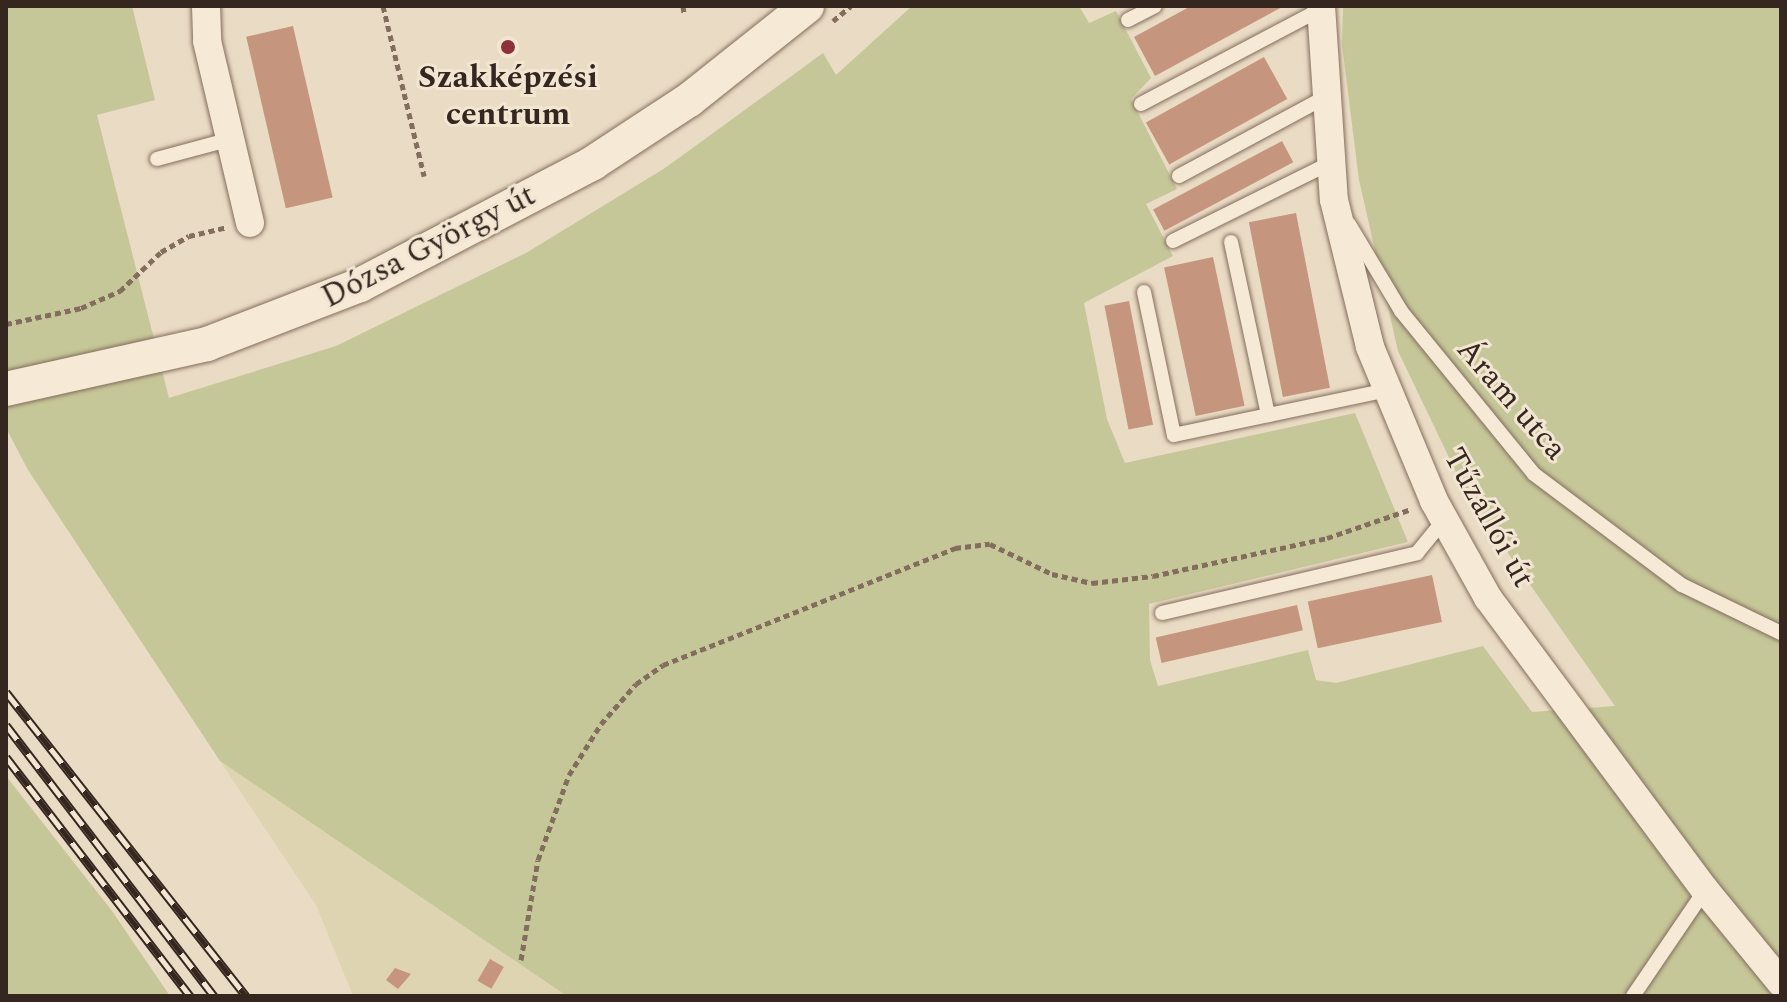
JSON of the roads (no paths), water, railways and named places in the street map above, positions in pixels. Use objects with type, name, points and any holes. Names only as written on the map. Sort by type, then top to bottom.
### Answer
[{"type":"street","points":[[206,6],[207,41],[250,223]]},
{"type":"street","name":"Dózsa György út","points":[[6,389],[207,344],[360,285],[593,163],[689,100],[807,6]]},
{"type":"street","name":"Tűzállói út","points":[[1321,8],[1324,98],[1334,200],[1370,347],[1439,511],[1488,598],[1705,890],[1781,983]]},
{"type":"lane","points":[[1128,20],[1155,6]]},
{"type":"lane","points":[[1141,104],[1321,8]]},
{"type":"lane","points":[[1179,176],[1324,98]]},
{"type":"lane","points":[[157,159],[231,139]]},
{"type":"lane","points":[[1173,241],[1330,163]]},
{"type":"lane","name":"Áram utca","points":[[1334,200],[1401,311],[1534,474],[1682,585],[1781,633]]},
{"type":"lane","points":[[1231,242],[1268,415]]},
{"type":"lane","points":[[1144,292],[1174,435],[1387,390]]},
{"type":"lane","points":[[1162,613],[1417,553],[1439,511]]},
{"type":"lane","points":[[1633,996],[1705,890]]},
{"type":"railway","points":[[6,692],[246,996]]},
{"type":"railway","points":[[6,725],[214,996]]},
{"type":"railway","points":[[6,757],[190,996]]},
{"type":"place","name":"Szakképzési centrum","points":[[508,47]]}]
